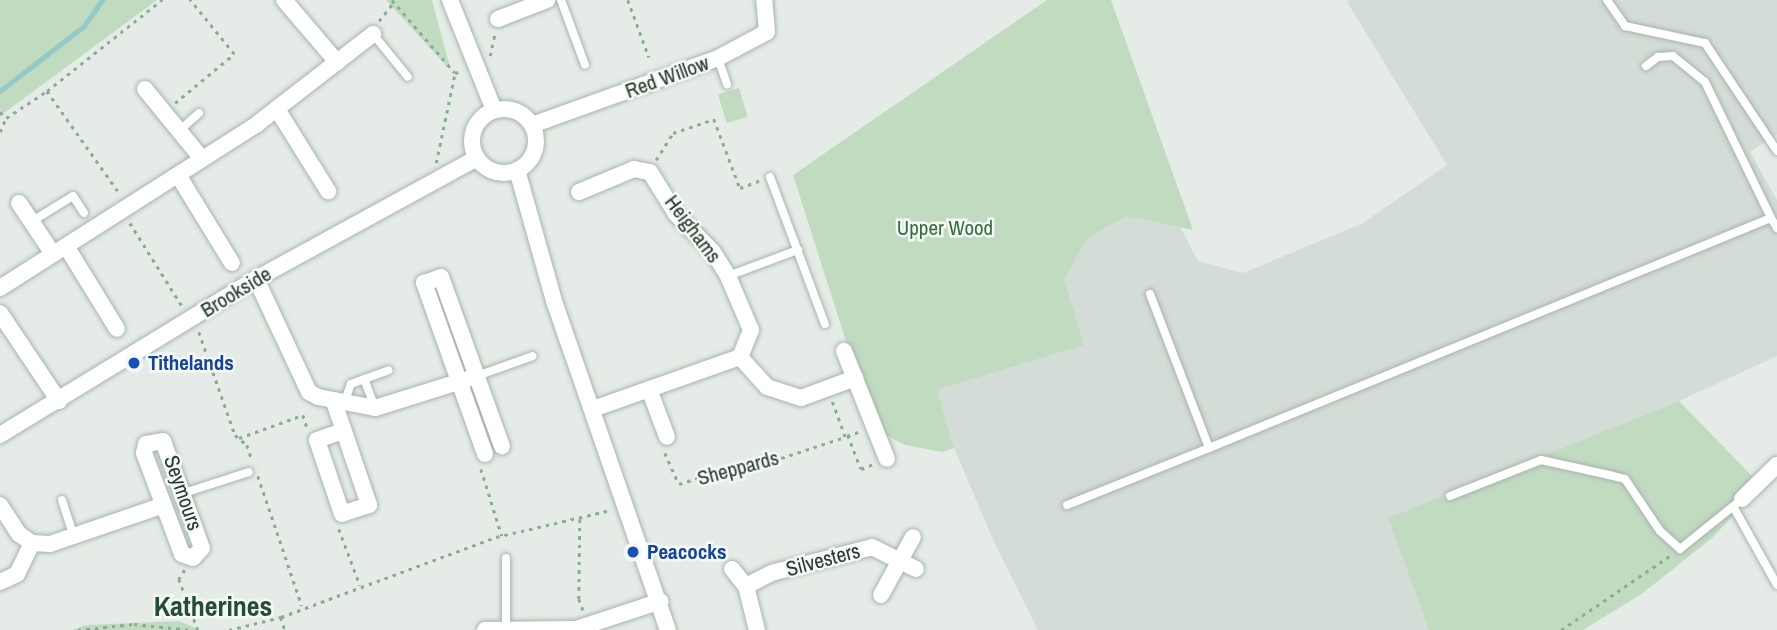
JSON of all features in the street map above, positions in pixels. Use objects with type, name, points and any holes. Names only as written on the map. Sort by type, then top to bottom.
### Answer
[{"type":"street","points":[[284,0],[337,62]]},
{"type":"street","points":[[450,0],[494,110]]},
{"type":"street","points":[[498,19],[547,0]]},
{"type":"street","name":"Red Willow","points":[[532,125],[718,58],[766,32],[764,0]]},
{"type":"street","points":[[0,288],[277,109],[373,34]]},
{"type":"street","points":[[145,89],[202,159]]},
{"type":"street","points":[[277,109],[328,191]]},
{"type":"street","points":[[494,110],[516,110],[532,125],[533,156],[517,170],[499,173],[477,158],[473,130],[494,110]]},
{"type":"street","name":"Brookside","points":[[0,435],[256,279],[477,158]]},
{"type":"street","points":[[579,192],[634,169],[650,172]]},
{"type":"street","points":[[517,170],[554,301],[628,505],[661,601],[668,630]]},
{"type":"street","name":"Heighams","points":[[650,172],[676,214],[713,252],[728,276],[751,330],[740,357]]},
{"type":"street","points":[[178,175],[232,263]]},
{"type":"street","points":[[19,203],[31,222],[59,250],[117,329]]},
{"type":"street","points":[[485,454],[424,284],[441,277],[502,446]]},
{"type":"street","points":[[256,279],[309,392],[339,403],[375,408],[477,376]]},
{"type":"street","points":[[0,313],[59,401]]},
{"type":"street","points":[[844,351],[887,459]]},
{"type":"street","points":[[593,409],[740,357],[767,387],[781,394],[801,398],[855,378]]},
{"type":"street","points":[[649,389],[667,437]]},
{"type":"street","points":[[339,403],[343,431],[369,505],[342,514],[317,440],[343,431]]},
{"type":"street","name":"Seymours","points":[[146,444],[167,445],[184,493],[202,548],[192,558],[181,554],[144,453],[146,444]]},
{"type":"street","points":[[1738,504],[1777,465]]},
{"type":"street","points":[[0,505],[19,534],[32,543],[17,574],[0,582]]},
{"type":"street","name":"Seymours","points":[[32,543],[50,544],[164,505]]},
{"type":"street","points":[[881,595],[913,537]]},
{"type":"street","name":"Silvesters","points":[[746,586],[771,573],[872,547],[916,569]]},
{"type":"street","points":[[732,569],[746,586],[757,630]]},
{"type":"street","points":[[485,630],[580,628],[661,601]]},
{"type":"lane","points":[[561,0],[585,65]]},
{"type":"lane","points":[[1608,0],[1625,26],[1705,43],[1777,151]]},
{"type":"lane","points":[[373,34],[408,77]]},
{"type":"lane","points":[[1646,66],[1658,57],[1674,56],[1705,82],[1777,228]]},
{"type":"lane","points":[[718,58],[727,84]]},
{"type":"lane","points":[[178,131],[199,113]]},
{"type":"lane","points":[[770,177],[825,324]]},
{"type":"lane","points":[[31,222],[73,196],[84,213]]},
{"type":"lane","points":[[1068,505],[1771,218]]},
{"type":"lane","points":[[728,276],[798,250]]},
{"type":"lane","points":[[1150,294],[1209,448]]},
{"type":"lane","points":[[477,376],[533,356]]},
{"type":"lane","points":[[339,403],[351,384],[389,370]]},
{"type":"lane","points":[[364,379],[375,408]]},
{"type":"lane","points":[[1450,496],[1541,460],[1595,471],[1625,480],[1660,531],[1680,549],[1738,504],[1777,585]]},
{"type":"lane","points":[[184,493],[249,472]]},
{"type":"lane","points":[[62,500],[74,537]]},
{"type":"lane","points":[[506,558],[506,629]]},
{"type":"path","points":[[0,132],[6,118],[47,91],[162,0]]},
{"type":"path","points":[[163,112],[234,54],[190,0]]},
{"type":"path","name":"Red Willow","points":[[628,0],[649,57]]},
{"type":"path","points":[[373,34],[384,10],[393,1],[455,73]]},
{"type":"path","points":[[455,73],[488,63],[498,19]]},
{"type":"path","points":[[433,180],[455,73]]},
{"type":"path","points":[[47,91],[126,208],[191,320]]},
{"type":"path","points":[[0,111],[6,118]]},
{"type":"path","points":[[650,172],[673,133],[715,119],[740,188],[770,177]]},
{"type":"path","name":"Sheppards","points":[[667,437],[664,450],[679,484],[744,463],[757,466],[845,437],[827,388]]},
{"type":"path","points":[[239,438],[303,415],[308,431]]},
{"type":"path","points":[[848,436],[860,469],[887,459]]},
{"type":"path","points":[[485,454],[481,471],[502,536]]},
{"type":"path","points":[[229,630],[281,617],[360,585],[502,536],[580,519],[628,505]]},
{"type":"path","points":[[342,514],[337,523],[360,585]]},
{"type":"path","points":[[580,519],[580,628]]},
{"type":"path","points":[[1561,630],[1680,549]]},
{"type":"path","points":[[192,558],[179,579],[198,630]]},
{"type":"path","points":[[281,617],[285,630]]},
{"type":"path","points":[[141,625],[141,630]]},
{"type":"path","points":[[78,630],[141,625],[190,630]]},
{"type":"shaded area","points":[[1777,0],[1777,134],[1750,152],[1777,200],[1777,356],[1679,401],[1388,518],[1429,630],[1038,630],[992,537],[954,448],[937,390],[1083,345],[1063,279],[1087,239],[1127,216],[1180,227],[1198,261],[1243,273],[1363,223],[1447,165],[1347,2]]},
{"type":"green space","points":[[0,0],[157,0],[0,116]]},
{"type":"green space","points":[[386,0],[432,0],[451,71]]},
{"type":"green space","name":"Upper Wood","points":[[1047,0],[1111,0],[1193,230],[1127,216],[1087,239],[1064,279],[1084,345],[937,390],[954,448],[942,452],[905,445],[874,429],[793,175]]},
{"type":"green space","points":[[739,88],[748,117],[727,123],[718,94]]},
{"type":"green space","points":[[1679,401],[1754,478],[1732,502],[1740,508],[1712,538],[1643,593],[1583,630],[1429,630],[1388,518]]},
{"type":"green space","points":[[179,621],[200,630],[72,630],[86,625]]},
{"type":"waterway","points":[[0,91],[84,26],[102,0]]},
{"type":"place","name":"Tithelands","points":[[134,363]]},
{"type":"place","name":"Peacocks","points":[[633,552]]},
{"type":"district","name":"Katherines","points":[[213,606]]}]
